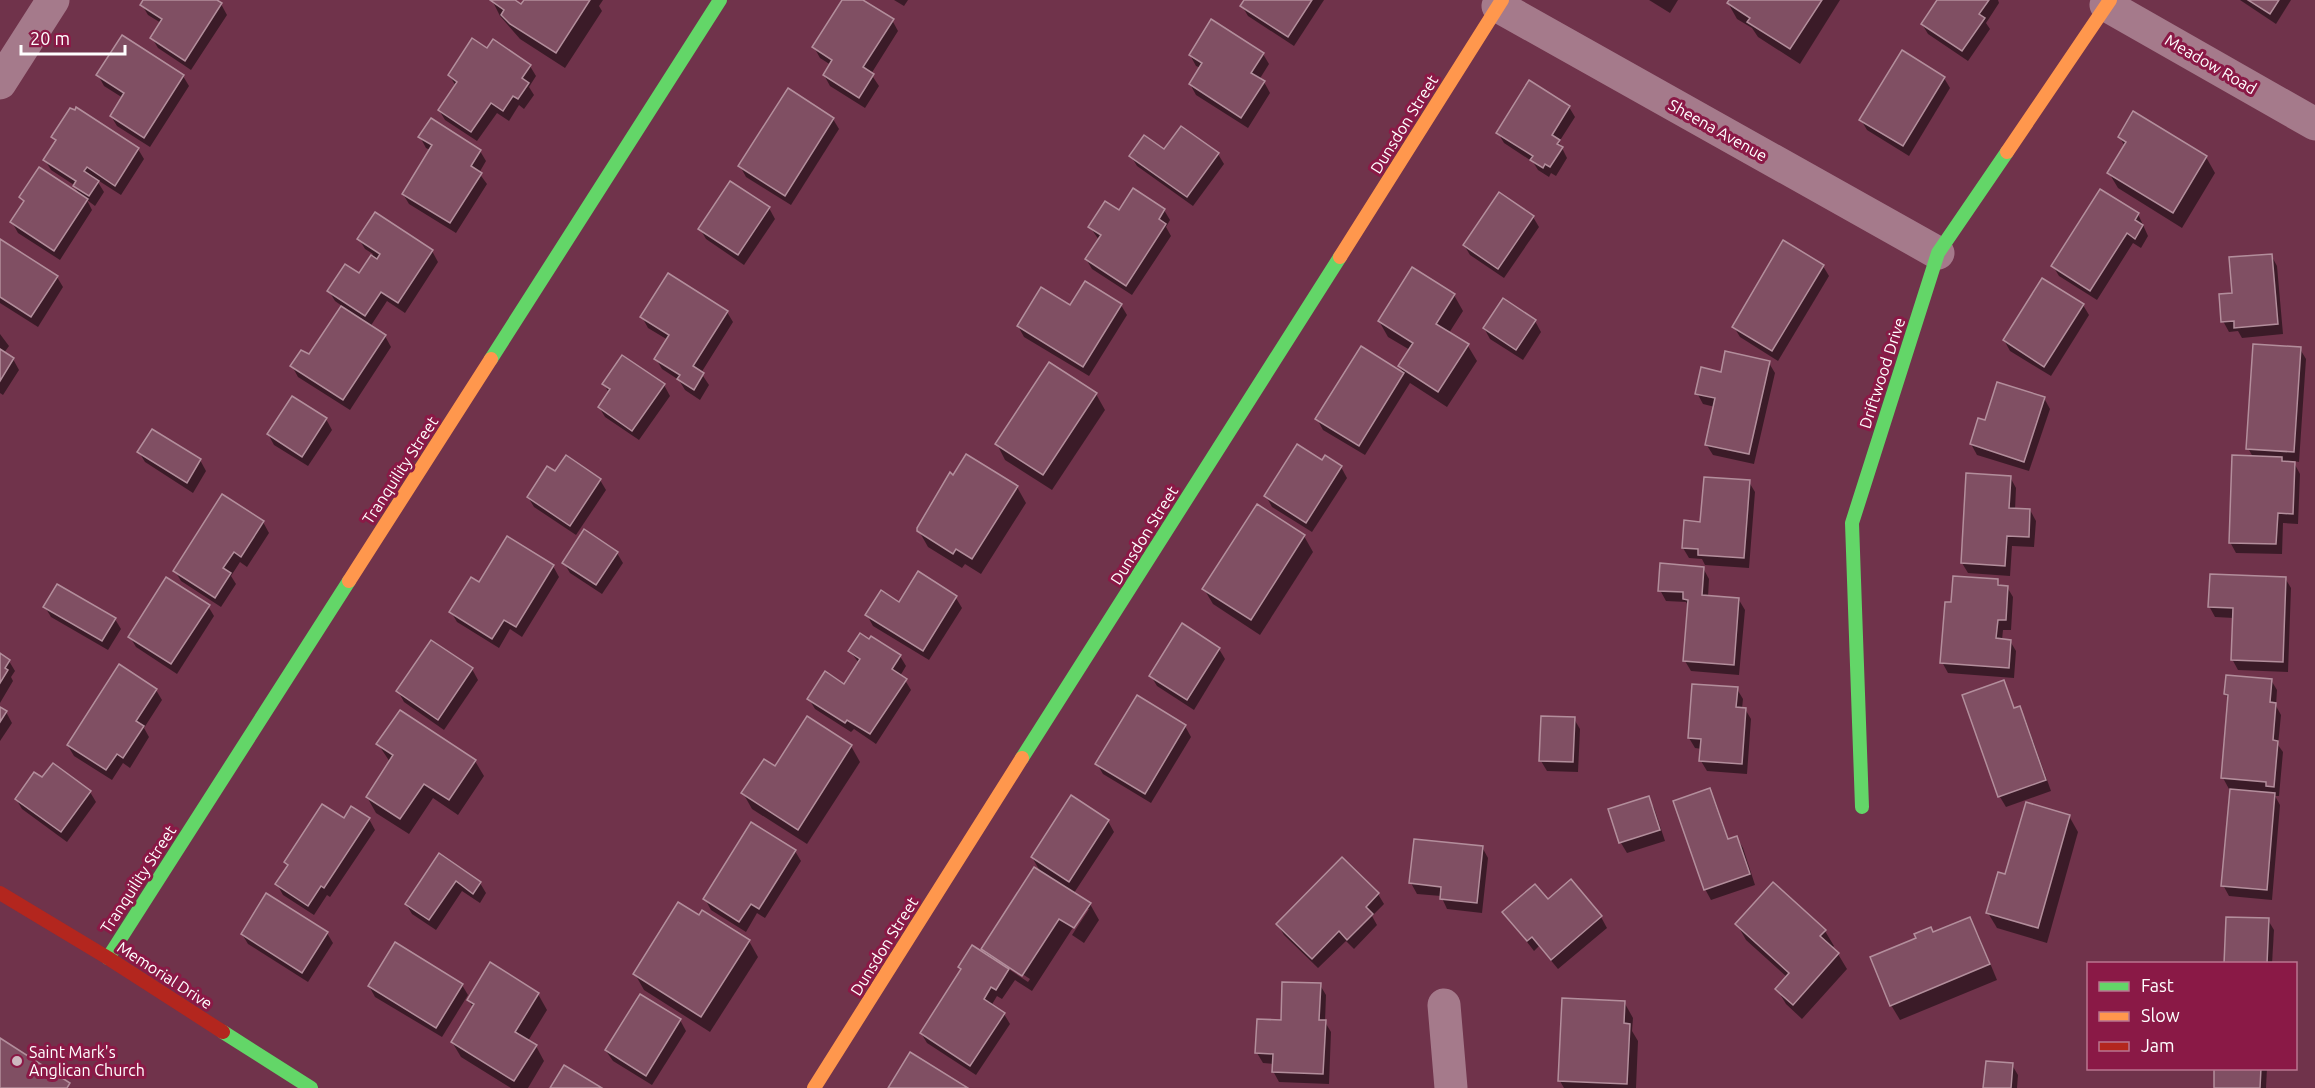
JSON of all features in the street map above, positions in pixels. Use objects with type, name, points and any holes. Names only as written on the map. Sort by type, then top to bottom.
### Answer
[{"type":"street","points":[[0,83],[53,0]]},
{"type":"street","name":"Tranquility Street","points":[[108,958],[720,0]]},
{"type":"street","name":"Sheena Avenue","points":[[1500,3],[1938,253]]},
{"type":"street","name":"Dunsdon Street","points":[[814,1088],[1500,3]]},
{"type":"street","name":"Meadow Road","points":[[2108,3],[2315,124]]},
{"type":"street","name":"Driftwood Drive","points":[[1862,807],[1852,523],[1938,253],[2108,3]]},
{"type":"street","name":"Memorial Drive","points":[[0,893],[108,958],[311,1088]]},
{"type":"street","points":[[1444,1005],[1451,1088]]},
{"type":"building","points":[[143,0],[217,0],[222,3],[185,61],[150,38],[162,19],[140,5]]},
{"type":"building","points":[[490,0],[515,0],[521,4],[524,0],[590,0],[556,53],[510,24],[501,15],[504,10]]},
{"type":"building","points":[[842,0],[863,0],[894,19],[863,67],[874,74],[859,98],[823,75],[832,60],[812,47]]},
{"type":"building","points":[[1244,0],[1312,0],[1288,37],[1240,6]]},
{"type":"building","points":[[1729,0],[1822,0],[1790,49],[1747,22],[1750,18],[1727,3]]},
{"type":"building","points":[[1937,0],[1989,0],[1979,14],[1985,18],[1962,51],[1921,24]]},
{"type":"building","points":[[2248,0],[2279,0],[2270,14]]},
{"type":"building","points":[[1211,19],[1264,53],[1251,73],[1265,81],[1241,118],[1189,84],[1202,63],[1189,55]]},
{"type":"building","points":[[122,35],[184,75],[144,138],[110,116],[124,93],[96,75]]},
{"type":"building","points":[[472,38],[487,48],[493,39],[531,65],[522,78],[529,83],[518,99],[513,96],[503,111],[491,103],[471,132],[438,110],[457,82],[448,75]]},
{"type":"building","points":[[1902,50],[1945,77],[1903,146],[1859,120]]},
{"type":"building","points":[[1529,80],[1570,106],[1552,135],[1560,140],[1557,144],[1563,147],[1550,167],[1545,164],[1543,168],[1530,160],[1533,156],[1496,133]]},
{"type":"building","points":[[788,88],[834,118],[785,196],[738,166]]},
{"type":"building","points":[[76,107],[139,148],[115,186],[87,167],[84,171],[99,181],[89,196],[73,186],[76,181],[43,160],[56,140],[51,137],[70,108],[75,110]]},
{"type":"building","points":[[2133,111],[2207,156],[2173,213],[2107,173],[2126,142],[2118,137]]},
{"type":"building","points":[[431,118],[481,150],[471,166],[482,173],[450,223],[402,194],[432,145],[418,137]]},
{"type":"building","points":[[1181,126],[1219,153],[1187,197],[1129,156],[1144,135],[1164,149]]},
{"type":"building","points":[[39,167],[88,199],[54,251],[10,222],[24,201],[19,197]]},
{"type":"building","points":[[730,181],[770,207],[738,255],[698,229]]},
{"type":"building","points":[[1133,188],[1165,209],[1159,219],[1166,224],[1126,286],[1085,259],[1101,235],[1088,227],[1105,201],[1119,210]]},
{"type":"building","points":[[2100,189],[2139,213],[2135,220],[2143,225],[2135,239],[2127,233],[2090,291],[2051,266]]},
{"type":"building","points":[[1499,192],[1534,216],[1498,269],[1463,245]]},
{"type":"building","points":[[375,212],[433,250],[398,303],[381,292],[365,316],[327,291],[345,264],[359,273],[371,255],[377,259],[380,254],[357,239]]},
{"type":"building","points":[[0,239],[58,276],[31,317],[0,297]]},
{"type":"building","points":[[1783,240],[1824,265],[1772,351],[1732,327]]},
{"type":"building","points":[[2272,254],[2278,324],[2234,328],[2234,321],[2221,322],[2219,294],[2232,293],[2229,257]]},
{"type":"building","points":[[1412,267],[1455,294],[1436,324],[1469,344],[1438,392],[1398,366],[1413,343],[1378,321]]},
{"type":"building","points":[[668,273],[728,311],[693,366],[704,373],[694,390],[677,379],[680,375],[654,359],[669,335],[640,317]]},
{"type":"building","points":[[2042,278],[2084,304],[2044,367],[2003,340]]},
{"type":"building","points":[[1085,281],[1122,304],[1083,367],[1017,326],[1041,287],[1070,305]]},
{"type":"building","points":[[1503,298],[1536,320],[1516,350],[1483,328]]},
{"type":"building","points":[[341,306],[386,335],[343,400],[290,366],[301,350],[309,354]]},
{"type":"building","points":[[2253,344],[2301,347],[2294,452],[2246,449]]},
{"type":"building","points":[[1361,346],[1404,373],[1359,446],[1315,419]]},
{"type":"building","points":[[0,349],[14,358],[0,381]]},
{"type":"building","points":[[1725,351],[1770,361],[1749,454],[1705,445],[1715,398],[1695,394],[1701,367],[1721,372]]},
{"type":"building","points":[[622,355],[665,384],[632,431],[598,407],[610,389],[602,384]]},
{"type":"building","points":[[1049,362],[1097,393],[1043,475],[995,444]]},
{"type":"building","points":[[1997,382],[2045,397],[2024,462],[1970,444],[1978,418],[1985,420]]},
{"type":"building","points":[[292,396],[327,418],[302,457],[267,434]]},
{"type":"building","points":[[152,429],[201,459],[187,483],[137,452]]},
{"type":"building","points":[[1297,444],[1322,460],[1325,455],[1342,466],[1306,523],[1264,496]]},
{"type":"building","points":[[966,454],[1018,486],[972,559],[956,549],[953,554],[917,531],[950,472],[953,475]]},
{"type":"building","points":[[566,455],[601,479],[570,526],[527,497],[547,466],[555,471]]},
{"type":"building","points":[[2232,455],[2282,457],[2282,461],[2295,462],[2293,514],[2278,513],[2276,544],[2229,543]]},
{"type":"building","points":[[1966,473],[2011,476],[2009,508],[2030,509],[2029,537],[2007,536],[2005,566],[1961,563]]},
{"type":"building","points":[[1704,477],[1750,480],[1744,558],[1698,555],[1698,549],[1682,548],[1684,520],[1700,522]]},
{"type":"building","points":[[222,494],[264,521],[241,557],[234,552],[223,568],[231,573],[215,598],[173,571]]},
{"type":"building","points":[[1257,504],[1305,535],[1251,620],[1202,589]]},
{"type":"building","points":[[584,529],[618,552],[596,585],[562,563]]},
{"type":"building","points":[[507,536],[554,565],[516,627],[504,620],[492,639],[449,612],[471,577],[479,582]]},
{"type":"building","points":[[1660,563],[1704,567],[1702,595],[1739,598],[1734,665],[1683,661],[1688,600],[1683,599],[1683,592],[1658,591]]},
{"type":"building","points":[[918,571],[957,596],[923,651],[865,615],[881,590],[899,602]]},
{"type":"building","points":[[2210,574],[2286,577],[2283,662],[2231,660],[2233,608],[2208,607]]},
{"type":"building","points":[[1953,576],[1998,579],[1998,585],[2008,586],[2006,620],[1998,620],[1996,638],[2011,640],[2009,668],[1940,663],[1945,602],[1951,602]]},
{"type":"building","points":[[166,577],[210,605],[171,664],[128,637]]},
{"type":"building","points":[[57,584],[116,618],[102,641],[43,607]]},
{"type":"building","points":[[1182,623],[1220,648],[1187,700],[1149,676]]},
{"type":"building","points":[[860,633],[869,639],[871,636],[901,655],[892,669],[907,679],[870,734],[847,720],[845,723],[807,699],[825,671],[844,684],[860,659],[848,651]]},
{"type":"building","points":[[431,640],[473,668],[438,720],[396,691]]},
{"type":"building","points":[[0,653],[10,660],[5,668],[8,670],[0,683]]},
{"type":"building","points":[[119,664],[157,689],[136,721],[144,726],[123,758],[117,754],[106,770],[67,745]]},
{"type":"building","points":[[2226,675],[2272,679],[2270,702],[2276,703],[2273,740],[2278,741],[2274,787],[2266,786],[2266,782],[2221,778],[2228,695],[2224,694]]},
{"type":"building","points":[[2004,680],[2014,708],[2020,706],[2046,780],[1998,797],[1962,695]]},
{"type":"building","points":[[1692,684],[1738,687],[1736,707],[1746,708],[1742,764],[1699,761],[1701,739],[1688,738]]},
{"type":"building","points":[[1137,695],[1186,725],[1145,794],[1095,764]]},
{"type":"building","points":[[0,707],[7,711],[0,722]]},
{"type":"building","points":[[400,710],[476,760],[449,800],[424,784],[400,819],[366,797],[393,755],[376,744]]},
{"type":"building","points":[[807,716],[852,745],[798,830],[741,793],[764,759],[775,766]]},
{"type":"building","points":[[1541,716],[1575,717],[1573,762],[1539,761]]},
{"type":"building","points":[[53,763],[91,791],[61,832],[15,799],[34,772],[42,777]]},
{"type":"building","points":[[1710,788],[1728,839],[1737,836],[1750,874],[1704,890],[1673,801]]},
{"type":"building","points":[[2230,789],[2275,793],[2267,890],[2221,886]]},
{"type":"building","points":[[1071,795],[1109,820],[1069,882],[1031,857]]},
{"type":"building","points":[[1649,796],[1660,830],[1619,843],[1608,809]]},
{"type":"building","points":[[2026,802],[2070,815],[2038,928],[1986,913],[1998,872],[2005,874]]},
{"type":"building","points":[[322,804],[344,818],[351,806],[370,818],[324,888],[321,886],[308,906],[275,884],[288,865],[284,862]]},
{"type":"building","points":[[751,822],[796,850],[759,909],[751,904],[739,922],[703,899]]},
{"type":"building","points":[[1414,839],[1483,846],[1477,903],[1440,899],[1441,887],[1409,883]]},
{"type":"building","points":[[439,853],[481,882],[473,894],[456,881],[429,920],[405,904]]},
{"type":"building","points":[[1342,857],[1379,893],[1366,907],[1373,914],[1347,940],[1339,931],[1312,959],[1276,924]]},
{"type":"building","points":[[1034,867],[1091,903],[1074,928],[1059,919],[1022,976],[981,949]]},
{"type":"building","points":[[1571,879],[1602,916],[1551,960],[1532,937],[1527,941],[1502,912],[1535,884],[1548,899]]},
{"type":"building","points":[[1773,882],[1826,930],[1820,936],[1839,953],[1793,1005],[1775,989],[1789,973],[1735,924]]},
{"type":"building","points":[[266,893],[328,932],[302,973],[241,934]]},
{"type":"building","points":[[678,902],[699,915],[702,910],[750,940],[701,1017],[633,974]]},
{"type":"building","points":[[1970,917],[1990,964],[1890,1006],[1870,957],[1916,938],[1914,934],[1931,927],[1933,932]]},
{"type":"building","points":[[2226,917],[2269,918],[2267,962],[2224,962]]},
{"type":"building","points":[[395,942],[463,984],[436,1028],[368,986]]},
{"type":"building","points":[[972,945],[1009,969],[996,990],[991,987],[984,999],[1005,1013],[970,1066],[920,1033],[961,969],[958,967]]},
{"type":"building","points":[[490,962],[539,993],[515,1032],[537,1045],[514,1081],[451,1042],[474,1004],[467,1000]]},
{"type":"building","points":[[1282,982],[1321,983],[1319,1020],[1326,1020],[1323,1074],[1272,1072],[1273,1054],[1255,1053],[1257,1019],[1281,1020]]},
{"type":"building","points":[[640,994],[681,1019],[646,1076],[605,1050]]},
{"type":"building","points":[[1562,998],[1625,1001],[1624,1023],[1630,1024],[1627,1084],[1558,1081]]},
{"type":"building","name":"Saint Mark's Anglican Church","points":[[0,1038],[70,1083],[67,1088],[0,1088]]},
{"type":"building","points":[[910,1052],[968,1088],[888,1088]]},
{"type":"building","points":[[1986,1061],[2013,1063],[2011,1088],[1983,1088]]},
{"type":"building","points":[[564,1065],[602,1088],[550,1088]]},
{"type":"building","points":[[2214,1070],[2261,1070],[2260,1088],[2214,1088]]},
{"type":"traffic: fast","points":[[491,359],[720,0]]},
{"type":"traffic: fast","points":[[1862,807],[1852,523],[1938,253],[2007,152]]},
{"type":"traffic: fast","points":[[1022,758],[1340,257]]},
{"type":"traffic: fast","points":[[108,958],[349,581]]},
{"type":"traffic: fast","points":[[223,1032],[311,1088]]},
{"type":"traffic: slow","points":[[1340,257],[1502,0]]},
{"type":"traffic: slow","points":[[2007,152],[2110,0]]},
{"type":"traffic: slow","points":[[349,581],[491,359]]},
{"type":"traffic: slow","points":[[814,1088],[1022,758]]},
{"type":"traffic: jam","points":[[0,893],[108,958],[223,1032]]},
{"type":"place","name":"Saint Mark's Anglican Church","points":[[17,1061]]}]
